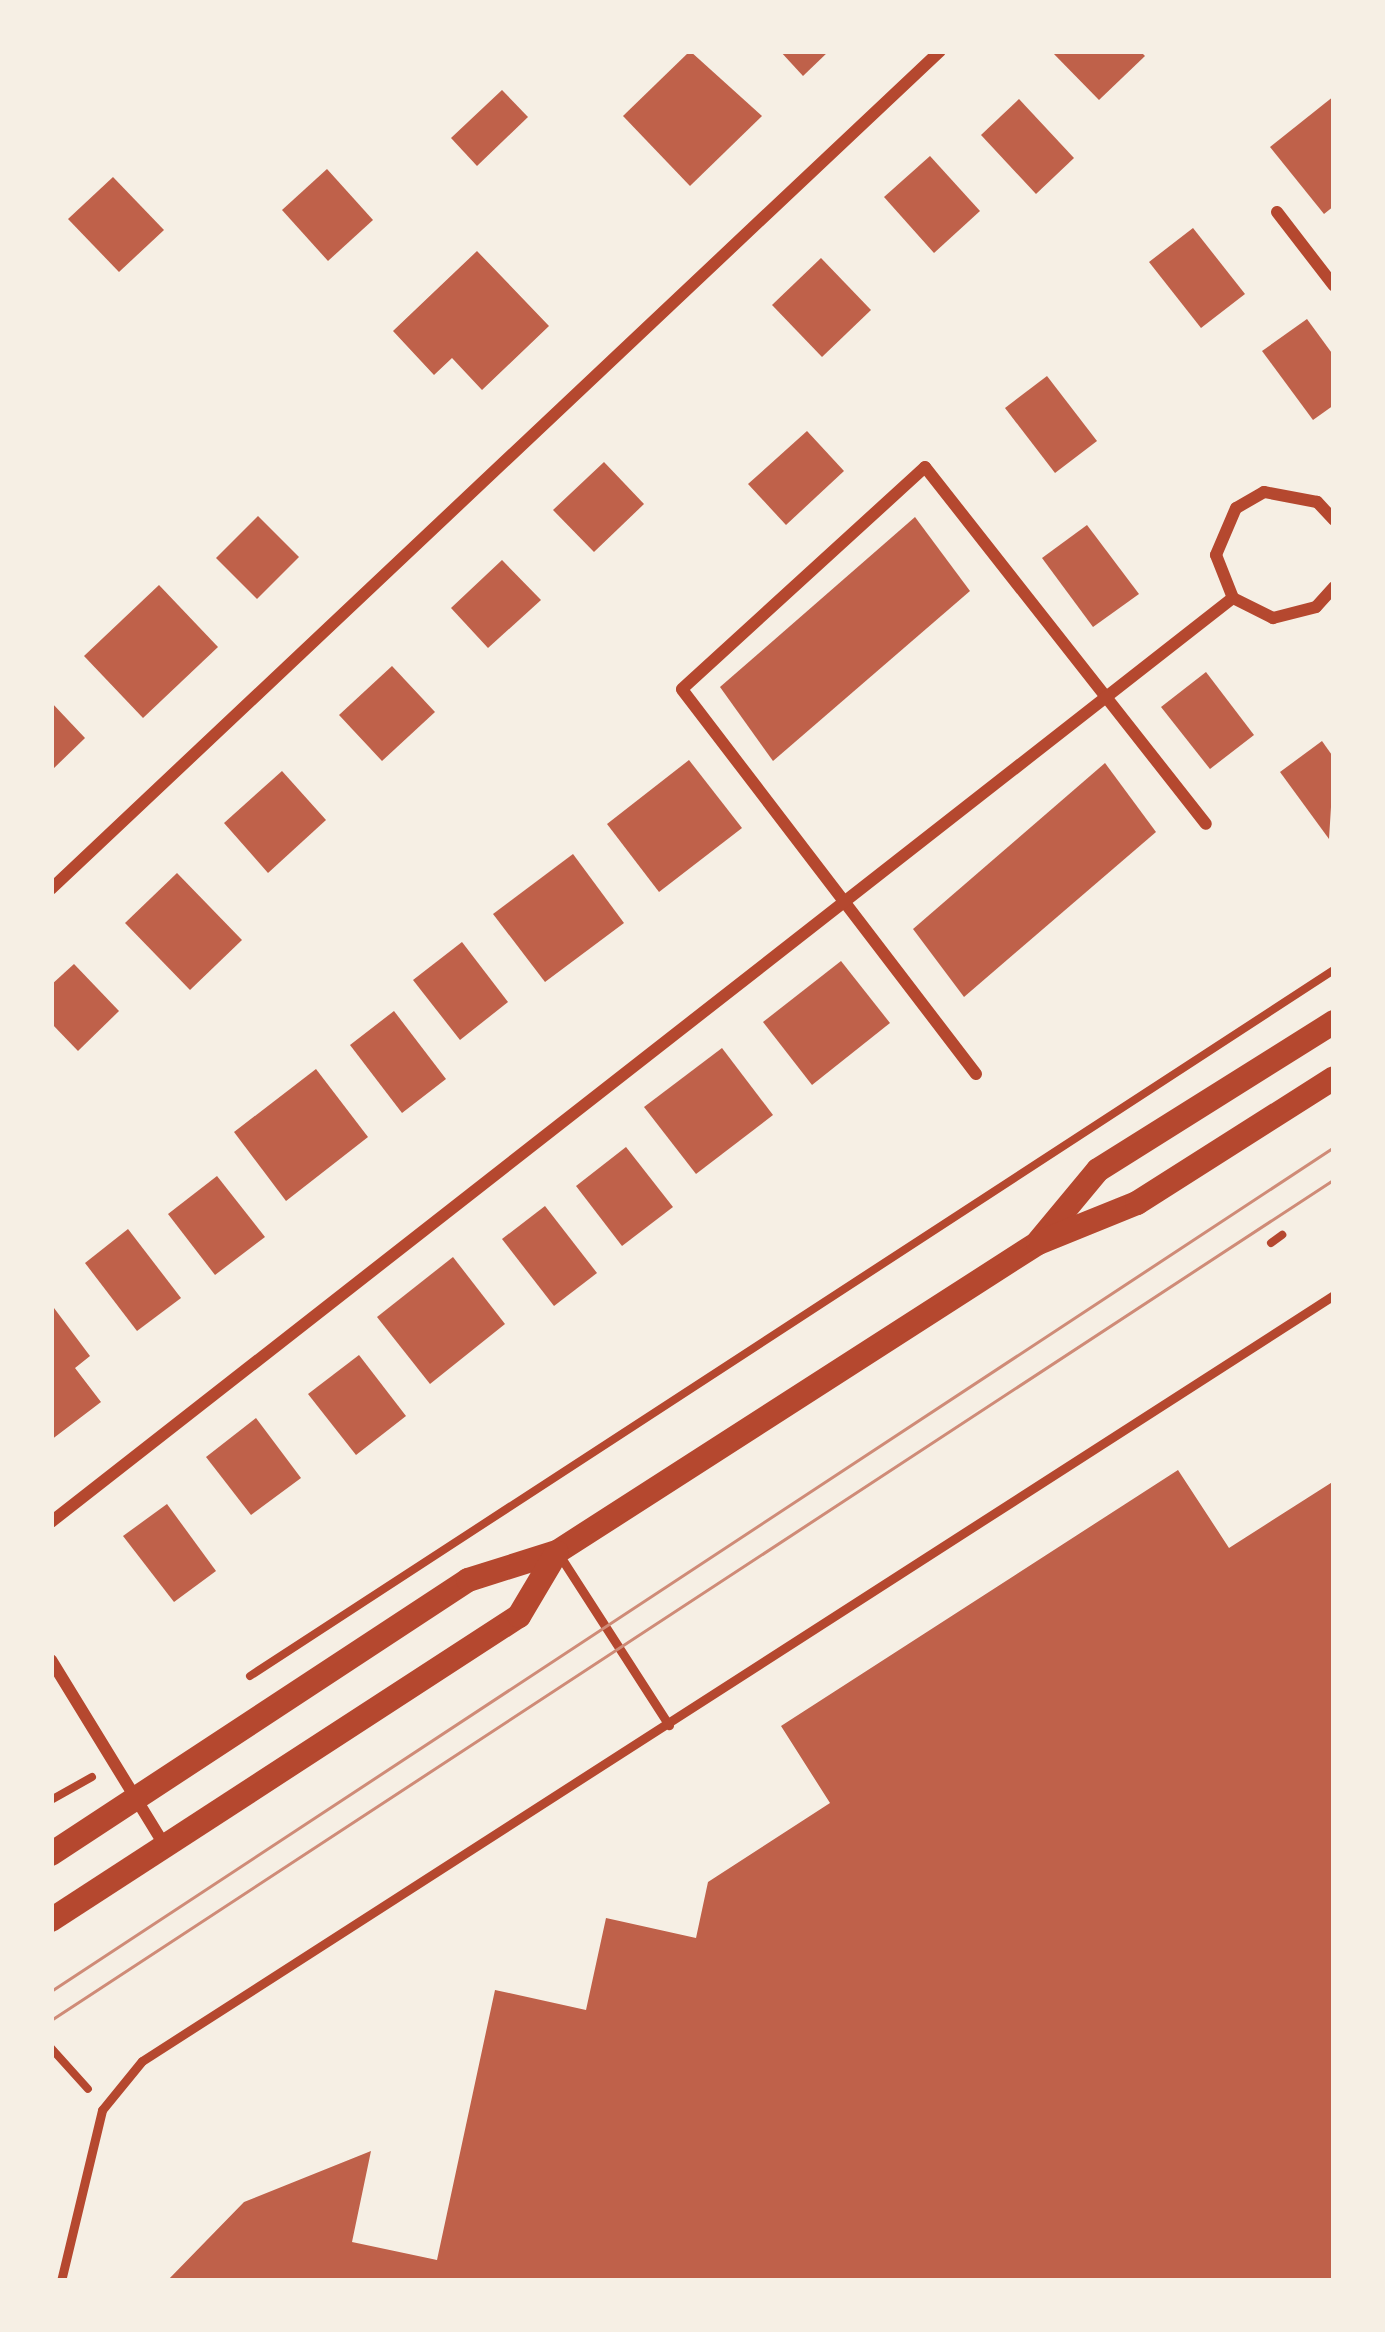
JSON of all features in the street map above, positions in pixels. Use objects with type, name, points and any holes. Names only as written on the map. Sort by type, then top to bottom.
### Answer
[{"type":"main road","points":[[1038,1243],[1098,1170],[1334,1022]]},
{"type":"main road","points":[[51,1853],[132,1791],[468,1580],[557,1552],[1038,1243],[1137,1203],[1334,1078]]},
{"type":"main road","points":[[51,1920],[519,1616],[557,1552]]},
{"type":"street","points":[[51,889],[940,51]]},
{"type":"street","points":[[1277,212],[1334,286]]},
{"type":"street","points":[[976,1074],[682,689],[925,467],[1206,824]]},
{"type":"street","points":[[1233,598],[1216,555],[1236,508],[1287,490],[1334,519]]},
{"type":"street","points":[[1233,598],[1295,617],[1334,586]]},
{"type":"street","points":[[51,1522],[1233,598]]},
{"type":"street","points":[[51,1660],[165,1846]]},
{"type":"lane","points":[[61,2281],[102,2110],[142,2061],[1334,1295]]},
{"type":"lane","points":[[557,1552],[669,1725]]},
{"type":"path","points":[[230,1694],[292,1640],[1334,970]]},
{"type":"path","points":[[1271,1243],[1282,1235]]},
{"type":"path","points":[[51,1800],[117,1765]]},
{"type":"path","points":[[51,2048],[102,2110]]},
{"type":"building","points":[[690,51],[762,116],[690,186],[623,116]]},
{"type":"building","points":[[780,51],[829,51],[803,76]]},
{"type":"building","points":[[1051,51],[1140,51],[1145,56],[1099,100]]},
{"type":"building","points":[[502,90],[528,117],[477,166],[451,138]]},
{"type":"building","points":[[1334,96],[1334,206],[1324,214],[1270,147]]},
{"type":"building","points":[[1019,99],[1074,158],[1036,194],[981,135]]},
{"type":"building","points":[[930,156],[980,211],[934,253],[884,197]]},
{"type":"building","points":[[327,169],[373,220],[328,261],[282,210]]},
{"type":"building","points":[[113,177],[164,230],[119,272],[68,219]]},
{"type":"building","points":[[1193,228],[1245,294],[1201,328],[1149,262]]},
{"type":"building","points":[[477,251],[549,326],[482,390],[452,358],[434,375],[393,331]]},
{"type":"building","points":[[821,258],[871,310],[822,357],[772,305]]},
{"type":"building","points":[[1307,319],[1334,356],[1334,405],[1313,420],[1262,351]]},
{"type":"building","points":[[1047,376],[1097,441],[1055,473],[1005,408]]},
{"type":"building","points":[[807,431],[844,471],[786,525],[748,484]]},
{"type":"building","points":[[604,462],[644,504],[594,552],[553,510]]},
{"type":"building","points":[[258,516],[299,557],[257,599],[216,558]]},
{"type":"building","points":[[915,517],[970,591],[773,761],[720,687]]},
{"type":"building","points":[[1087,525],[1139,594],[1093,627],[1042,558]]},
{"type":"building","points":[[502,560],[541,600],[488,648],[451,608]]},
{"type":"building","points":[[159,585],[218,647],[143,718],[84,656]]},
{"type":"building","points":[[392,666],[435,712],[382,761],[339,715]]},
{"type":"building","points":[[1206,672],[1254,735],[1210,769],[1161,707]]},
{"type":"building","points":[[51,702],[85,738],[51,771]]},
{"type":"building","points":[[1322,741],[1334,758],[1329,839],[1280,772]]},
{"type":"building","points":[[689,760],[742,828],[659,892],[607,824]]},
{"type":"building","points":[[1105,763],[1156,832],[964,997],[913,929]]},
{"type":"building","points":[[282,771],[326,820],[268,873],[224,823]]},
{"type":"building","points":[[573,854],[624,923],[545,982],[493,914]]},
{"type":"building","points":[[177,873],[242,940],[190,990],[125,923]]},
{"type":"building","points":[[462,942],[508,1002],[460,1040],[413,980]]},
{"type":"building","points":[[841,961],[890,1023],[812,1085],[763,1022]]},
{"type":"building","points":[[74,964],[119,1011],[78,1051],[51,1023],[51,985]]},
{"type":"building","points":[[394,1011],[446,1079],[402,1113],[350,1045]]},
{"type":"building","points":[[722,1048],[773,1115],[696,1174],[644,1107]]},
{"type":"building","points":[[316,1069],[368,1137],[286,1201],[234,1132]]},
{"type":"building","points":[[626,1147],[673,1207],[622,1246],[576,1186]]},
{"type":"building","points":[[217,1176],[265,1237],[215,1275],[168,1214]]},
{"type":"building","points":[[545,1206],[597,1273],[554,1306],[502,1239]]},
{"type":"building","points":[[128,1229],[181,1298],[137,1331],[85,1263]]},
{"type":"building","points":[[453,1257],[505,1324],[430,1384],[377,1317]]},
{"type":"building","points":[[51,1304],[90,1356],[75,1368],[101,1402],[51,1440]]},
{"type":"building","points":[[359,1355],[406,1416],[356,1455],[308,1394]]},
{"type":"building","points":[[256,1418],[301,1478],[251,1515],[206,1457]]},
{"type":"building","points":[[1178,1470],[1229,1548],[1334,1481],[1334,2281],[167,2281],[244,2202],[371,2151],[352,2242],[437,2260],[495,1990],[586,2010],[606,1918],[696,1938],[708,1882],[830,1803],[781,1726]]},
{"type":"building","points":[[167,1504],[216,1571],[174,1602],[123,1536]]},
{"type":"tram line","points":[[51,1991],[1334,1147]]},
{"type":"tram line","points":[[51,2020],[1334,1179]]}]
